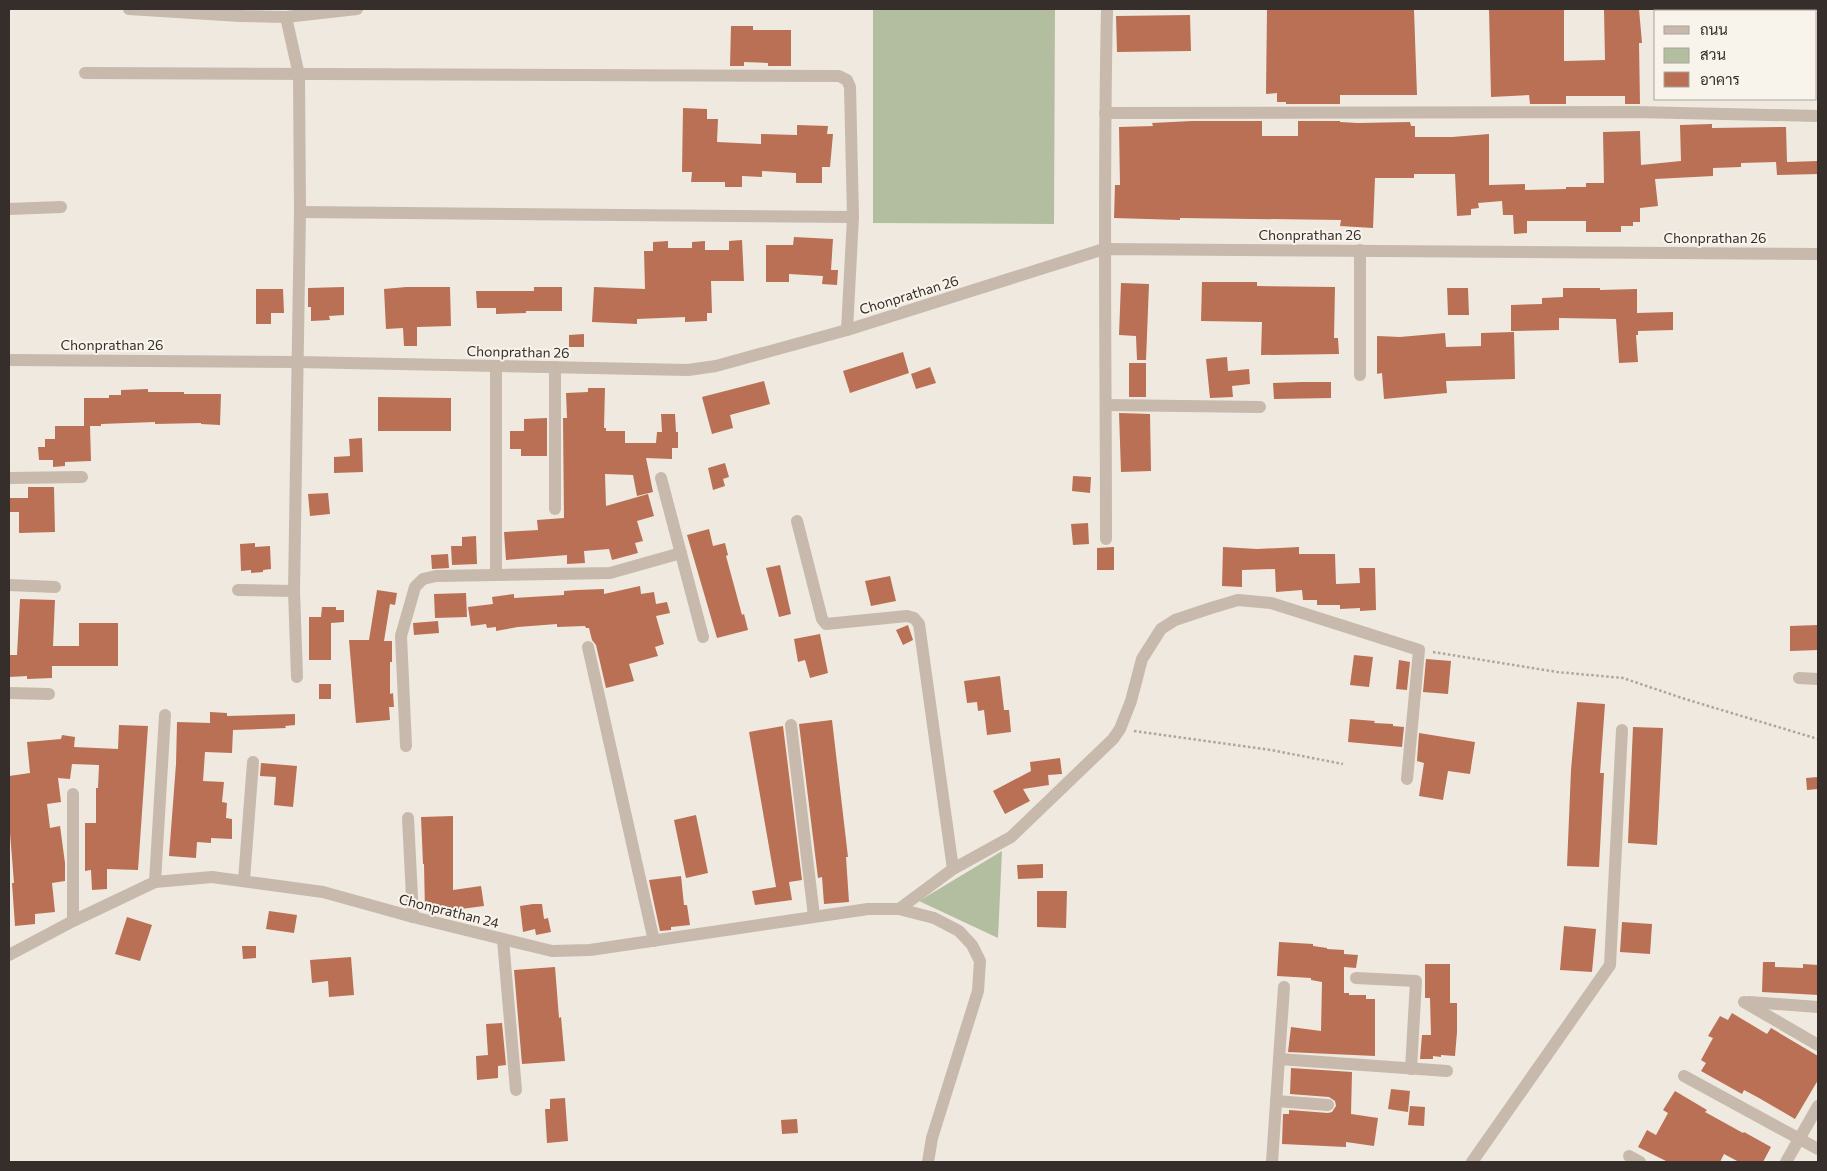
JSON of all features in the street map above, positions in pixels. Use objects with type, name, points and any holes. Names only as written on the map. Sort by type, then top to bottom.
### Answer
[{"type":"street","points":[[129,9],[239,12],[286,17],[357,9]]},
{"type":"street","points":[[1106,539],[1104,249],[1108,9]]},
{"type":"street","points":[[286,17],[299,75],[300,212],[294,591],[297,677]]},
{"type":"street","points":[[84,73],[839,76],[847,80],[850,87],[853,217],[847,330]]},
{"type":"street","points":[[1105,113],[1636,112],[1818,116]]},
{"type":"street","points":[[9,209],[61,207]]},
{"type":"street","points":[[300,212],[853,217]]},
{"type":"street","name":"Chonprathan 26","points":[[9,360],[298,362],[688,370],[716,366],[847,330],[1104,249],[1818,254]]},
{"type":"street","points":[[1360,250],[1360,375]]},
{"type":"street","points":[[496,366],[496,574]]},
{"type":"street","points":[[555,367],[555,508]]},
{"type":"street","points":[[1106,405],[1260,407]]},
{"type":"street","points":[[9,478],[82,477]]},
{"type":"street","points":[[661,478],[703,637]]},
{"type":"street","points":[[797,521],[822,619],[826,624],[907,616],[914,618],[919,624],[953,869]]},
{"type":"street","points":[[406,746],[401,636],[415,587],[423,579],[436,576],[496,574],[610,573],[681,553]]},
{"type":"street","points":[[9,586],[55,587]]},
{"type":"street","points":[[238,590],[294,591]]},
{"type":"street","points":[[899,909],[953,869],[1011,837],[1113,739],[1120,729],[1131,701],[1142,659],[1161,629],[1175,620],[1238,600],[1271,602],[1419,650],[1407,779]]},
{"type":"street","points":[[588,647],[654,941]]},
{"type":"street","points":[[1799,678],[1818,679]]},
{"type":"street","points":[[9,693],[49,694]]},
{"type":"street","points":[[155,882],[165,715]]},
{"type":"street","points":[[791,725],[814,916]]},
{"type":"street","points":[[1472,1162],[1610,965],[1622,730]]},
{"type":"street","points":[[244,880],[253,762]]},
{"type":"street","points":[[73,794],[73,921]]},
{"type":"street","points":[[408,818],[413,917]]},
{"type":"street","name":"Chonprathan 24","points":[[9,955],[73,921],[155,882],[212,876],[323,892],[552,952],[590,950],[868,909],[899,909],[934,918],[959,930],[972,945],[980,961],[978,990],[932,1138],[928,1162]]},
{"type":"street","points":[[503,940],[516,1090]]},
{"type":"street","points":[[1356,978],[1416,982],[1411,1069]]},
{"type":"street","points":[[1272,1162],[1284,988]]},
{"type":"street","points":[[1818,1007],[1744,1002],[1818,1044]]},
{"type":"street","points":[[1279,1059],[1447,1071]]},
{"type":"street","points":[[1684,1076],[1818,1149]]},
{"type":"street","points":[[1276,1101],[1328,1105]]},
{"type":"street","points":[[1786,1162],[1818,1106]]},
{"type":"path","points":[[1419,650],[1557,672],[1623,678],[1684,699],[1818,739]]},
{"type":"path","points":[[1120,729],[1270,750],[1342,764]]},
{"type":"green space","points":[[873,9],[1055,9],[1054,224],[873,223]]},
{"type":"green space","points":[[1002,851],[998,938],[919,901]]},
{"type":"building","points":[[1267,9],[1414,10],[1417,95],[1340,95],[1340,104],[1286,104],[1286,102],[1277,102],[1277,93],[1266,94]]},
{"type":"building","points":[[1489,9],[1564,9],[1564,61],[1605,60],[1604,9],[1639,9],[1642,43],[1639,43],[1640,104],[1625,104],[1625,96],[1566,96],[1566,104],[1530,104],[1529,95],[1491,97]]},
{"type":"building","points":[[1190,15],[1191,51],[1117,52],[1116,16]]},
{"type":"building","points":[[731,26],[753,26],[753,30],[791,30],[791,66],[768,66],[768,63],[744,62],[744,66],[730,66]]},
{"type":"building","points":[[683,108],[707,109],[707,119],[718,119],[717,142],[761,144],[761,134],[797,135],[797,125],[828,126],[827,134],[833,134],[830,167],[822,167],[822,183],[796,183],[796,173],[762,171],[762,177],[742,176],[742,187],[725,187],[725,182],[691,182],[692,172],[682,172]]},
{"type":"building","points":[[1262,121],[1262,136],[1298,136],[1298,121],[1410,122],[1411,126],[1415,126],[1415,137],[1489,134],[1489,185],[1525,184],[1525,190],[1566,189],[1566,187],[1586,187],[1586,183],[1604,183],[1603,132],[1640,131],[1641,165],[1681,161],[1680,125],[1712,124],[1712,128],[1786,127],[1787,162],[1818,161],[1818,174],[1777,175],[1776,162],[1741,163],[1741,167],[1713,168],[1713,176],[1655,179],[1658,206],[1640,208],[1640,222],[1633,222],[1633,226],[1621,226],[1621,232],[1586,232],[1586,221],[1527,221],[1527,233],[1514,234],[1513,215],[1503,215],[1502,201],[1478,203],[1479,208],[1471,209],[1471,215],[1457,216],[1455,174],[1414,174],[1414,178],[1375,178],[1373,228],[1340,226],[1341,220],[1114,218],[1115,185],[1120,185],[1119,127],[1153,126],[1152,123]]},
{"type":"building","points":[[794,237],[833,239],[831,270],[838,270],[837,285],[822,284],[823,276],[789,274],[789,282],[766,282],[766,245],[793,245]]},
{"type":"building","points":[[742,240],[744,281],[711,281],[712,313],[707,313],[707,321],[685,322],[685,317],[637,319],[637,324],[592,322],[594,287],[645,289],[644,251],[653,251],[653,242],[668,241],[668,248],[692,248],[692,242],[705,241],[705,250],[729,250],[729,241]]},
{"type":"building","points":[[1202,282],[1257,282],[1257,286],[1335,287],[1334,338],[1338,338],[1339,354],[1261,355],[1262,322],[1201,321]]},
{"type":"building","points":[[1121,283],[1149,284],[1146,360],[1137,360],[1136,336],[1119,335]]},
{"type":"building","points":[[344,287],[344,315],[329,316],[330,320],[311,321],[311,307],[308,307],[308,288]]},
{"type":"building","points":[[450,287],[451,326],[417,327],[417,346],[404,346],[403,328],[386,329],[384,289]]},
{"type":"building","points":[[534,287],[562,287],[562,311],[526,311],[526,313],[496,314],[496,308],[477,308],[476,291],[534,291]]},
{"type":"building","points":[[1447,288],[1468,288],[1469,315],[1448,315]]},
{"type":"building","points":[[1563,288],[1637,289],[1637,313],[1673,312],[1673,330],[1638,331],[1638,335],[1636,335],[1638,362],[1619,363],[1616,319],[1559,318],[1559,330],[1511,331],[1511,305],[1542,304],[1542,298],[1563,297]]},
{"type":"building","points":[[256,289],[283,289],[284,313],[271,313],[271,324],[256,324]]},
{"type":"building","points":[[1514,332],[1515,379],[1446,381],[1447,393],[1384,399],[1382,373],[1377,374],[1377,336],[1400,337],[1445,333],[1446,347],[1481,346],[1481,333]]},
{"type":"building","points":[[584,334],[584,347],[569,347],[569,335]]},
{"type":"building","points":[[903,352],[909,373],[850,393],[843,371]]},
{"type":"building","points":[[1227,357],[1228,371],[1249,369],[1250,384],[1232,386],[1233,397],[1210,398],[1206,359]]},
{"type":"building","points":[[1129,363],[1146,363],[1146,397],[1129,397]]},
{"type":"building","points":[[930,367],[936,383],[916,389],[911,374]]},
{"type":"building","points":[[764,381],[770,404],[730,415],[733,428],[712,434],[702,397]]},
{"type":"building","points":[[1331,382],[1331,398],[1274,399],[1273,383]]},
{"type":"building","points":[[588,388],[605,388],[604,428],[606,428],[606,431],[625,431],[625,443],[656,443],[657,432],[662,432],[661,414],[675,414],[678,448],[672,448],[672,459],[646,458],[653,492],[637,496],[633,475],[605,474],[606,506],[648,494],[654,516],[637,521],[643,541],[635,543],[638,553],[612,560],[609,549],[584,551],[585,563],[567,564],[567,555],[506,560],[504,532],[538,530],[537,520],[564,518],[563,418],[567,418],[566,393],[588,392]]},
{"type":"building","points":[[148,389],[148,392],[221,394],[220,425],[201,423],[155,424],[155,422],[90,426],[91,461],[65,462],[65,466],[53,467],[53,460],[39,460],[38,447],[45,447],[45,439],[55,439],[55,426],[84,426],[84,398],[109,398],[109,395],[121,395],[121,390]]},
{"type":"building","points":[[378,397],[451,398],[451,431],[378,431]]},
{"type":"building","points":[[1119,413],[1150,414],[1151,471],[1121,472]]},
{"type":"building","points":[[547,418],[547,456],[521,456],[521,449],[510,449],[510,431],[524,431],[524,419]]},
{"type":"building","points":[[362,438],[363,472],[334,473],[334,457],[350,456],[349,439]]},
{"type":"building","points":[[725,463],[729,477],[723,479],[725,486],[713,490],[708,468]]},
{"type":"building","points":[[1073,476],[1091,477],[1090,493],[1072,491]]},
{"type":"building","points":[[28,487],[54,487],[55,532],[19,533],[19,512],[9,512],[9,498],[28,498]]},
{"type":"building","points":[[328,493],[330,514],[310,516],[308,494]]},
{"type":"building","points":[[1088,523],[1089,544],[1073,545],[1071,524]]},
{"type":"building","points":[[709,529],[713,546],[725,543],[728,555],[726,556],[748,630],[717,638],[687,535]]},
{"type":"building","points":[[476,536],[477,564],[452,565],[451,546],[462,546],[462,537]]},
{"type":"building","points":[[255,543],[255,547],[270,546],[271,569],[251,573],[251,570],[241,571],[240,544]]},
{"type":"building","points":[[1114,547],[1114,570],[1097,570],[1097,548]]},
{"type":"building","points":[[1223,547],[1257,549],[1299,547],[1299,554],[1335,554],[1336,584],[1360,583],[1359,568],[1375,568],[1376,610],[1360,611],[1360,608],[1340,609],[1340,605],[1317,605],[1317,600],[1303,600],[1302,590],[1276,592],[1275,569],[1242,570],[1242,587],[1222,586]]},
{"type":"building","points":[[448,554],[449,568],[432,569],[431,555]]},
{"type":"building","points":[[780,565],[791,614],[779,617],[766,568]]},
{"type":"building","points":[[890,576],[896,601],[871,606],[865,581]]},
{"type":"building","points":[[640,586],[641,594],[654,592],[656,604],[667,602],[670,613],[656,616],[664,644],[655,647],[658,656],[629,664],[634,681],[606,688],[596,645],[592,640],[589,628],[585,626],[557,627],[557,624],[496,631],[496,627],[487,628],[486,624],[471,626],[468,607],[493,604],[492,597],[514,594],[514,598],[564,595],[564,591],[604,589],[604,594]]},
{"type":"building","points":[[377,590],[397,593],[395,605],[390,604],[384,641],[392,641],[390,694],[393,693],[394,707],[389,707],[390,720],[356,723],[349,640],[369,640]]},
{"type":"building","points":[[466,593],[467,617],[435,618],[434,594]]},
{"type":"building","points":[[20,599],[55,600],[53,646],[79,646],[79,623],[118,623],[118,666],[52,666],[52,678],[27,679],[27,676],[9,677],[9,655],[17,655]]},
{"type":"building","points":[[322,607],[336,607],[336,610],[344,610],[344,622],[331,623],[331,660],[309,660],[309,617],[321,617]]},
{"type":"building","points":[[438,621],[439,633],[414,635],[413,623]]},
{"type":"building","points":[[908,625],[913,640],[903,645],[896,630]]},
{"type":"building","points":[[1818,625],[1818,650],[1790,651],[1790,626]]},
{"type":"building","points":[[820,634],[828,673],[810,678],[805,660],[798,662],[794,639]]},
{"type":"building","points":[[1354,655],[1373,657],[1369,687],[1350,685]]},
{"type":"building","points":[[1426,659],[1451,661],[1448,694],[1423,692]]},
{"type":"building","points":[[1399,660],[1410,662],[1407,690],[1396,689]]},
{"type":"building","points":[[1000,676],[1004,710],[1009,710],[1011,732],[987,735],[984,710],[978,711],[977,702],[967,703],[964,681]]},
{"type":"building","points":[[319,684],[331,684],[331,699],[319,699]]},
{"type":"building","points":[[1577,702],[1605,704],[1600,773],[1604,773],[1599,867],[1567,866],[1571,770]]},
{"type":"building","points":[[210,712],[227,713],[227,716],[295,714],[295,725],[285,726],[286,728],[233,730],[232,753],[205,752],[203,781],[224,782],[222,802],[227,803],[226,818],[232,819],[232,839],[211,838],[211,843],[197,842],[196,858],[169,856],[176,764],[177,722],[210,723]]},
{"type":"building","points":[[1350,719],[1375,721],[1374,723],[1393,724],[1393,726],[1404,727],[1402,747],[1348,742]]},
{"type":"building","points":[[832,720],[848,857],[846,857],[849,902],[824,904],[822,877],[818,878],[799,724]]},
{"type":"building","points":[[119,725],[148,726],[138,870],[107,869],[107,889],[92,890],[91,870],[85,871],[85,823],[96,823],[96,788],[98,788],[99,765],[72,764],[70,779],[58,778],[61,802],[47,804],[50,828],[60,826],[65,863],[65,881],[52,883],[55,912],[35,914],[35,924],[15,926],[12,883],[14,883],[9,833],[9,776],[30,773],[27,742],[61,739],[62,735],[75,737],[74,747],[118,749]]},
{"type":"building","points":[[783,726],[802,880],[789,882],[792,900],[755,905],[752,891],[776,887],[749,732]]},
{"type":"building","points":[[1633,727],[1663,728],[1657,845],[1628,843]]},
{"type":"building","points":[[1419,733],[1475,742],[1470,774],[1448,771],[1443,800],[1419,796],[1424,763],[1417,761]]},
{"type":"building","points":[[1060,758],[1062,774],[1048,775],[1049,785],[1023,789],[1030,801],[1005,814],[993,791],[1031,771],[1030,762]]},
{"type":"building","points":[[261,763],[297,766],[293,807],[274,805],[276,777],[260,776]]},
{"type":"building","points":[[1818,777],[1818,789],[1807,790],[1806,778]]},
{"type":"building","points":[[696,815],[708,873],[686,878],[674,820]]},
{"type":"building","points":[[453,816],[453,890],[481,886],[484,906],[453,910],[453,915],[439,915],[425,911],[421,817]]},
{"type":"building","points":[[1043,864],[1043,878],[1018,879],[1017,865]]},
{"type":"building","points":[[681,876],[684,905],[687,905],[690,925],[671,927],[671,930],[660,931],[649,880]]},
{"type":"building","points":[[1037,891],[1067,891],[1066,928],[1037,927]]},
{"type":"building","points":[[542,904],[544,919],[548,918],[551,932],[536,935],[535,929],[523,932],[520,906]]},
{"type":"building","points":[[269,911],[297,915],[294,933],[266,929]]},
{"type":"building","points":[[127,917],[152,925],[140,961],[115,954]]},
{"type":"building","points":[[1622,922],[1652,924],[1650,954],[1620,952]]},
{"type":"building","points":[[1564,926],[1596,929],[1592,972],[1560,970]]},
{"type":"building","points":[[1279,942],[1313,944],[1313,946],[1327,949],[1344,950],[1344,954],[1358,955],[1356,968],[1344,967],[1344,993],[1349,993],[1349,995],[1366,995],[1366,999],[1375,999],[1375,1056],[1288,1052],[1291,1027],[1321,1031],[1322,982],[1311,980],[1311,978],[1277,976]]},
{"type":"building","points":[[242,946],[256,946],[256,958],[243,959]]},
{"type":"building","points":[[351,957],[354,995],[329,997],[328,981],[312,983],[310,960]]},
{"type":"building","points":[[1763,962],[1775,962],[1775,967],[1803,968],[1803,964],[1818,965],[1818,995],[1762,992]]},
{"type":"building","points":[[1425,964],[1450,964],[1450,1003],[1457,1003],[1455,1056],[1441,1055],[1441,1057],[1433,1056],[1433,1059],[1420,1059],[1422,1035],[1431,1035],[1430,998],[1425,998]]},
{"type":"building","points":[[555,967],[565,1061],[522,1064],[514,970]]},
{"type":"building","points":[[1732,1013],[1767,1034],[1771,1028],[1818,1056],[1818,1080],[1795,1119],[1744,1090],[1742,1094],[1701,1071],[1706,1063],[1701,1060],[1713,1038],[1708,1036],[1720,1016],[1728,1020]]},
{"type":"building","points":[[502,1023],[506,1065],[498,1066],[498,1078],[477,1080],[476,1056],[488,1055],[486,1024]]},
{"type":"building","points":[[1291,1068],[1352,1072],[1351,1114],[1378,1118],[1374,1146],[1346,1142],[1346,1147],[1282,1144],[1283,1114],[1289,1114],[1289,1110],[1328,1113],[1332,1112],[1336,1106],[1335,1101],[1329,1097],[1290,1094]]},
{"type":"building","points":[[1391,1089],[1410,1091],[1408,1112],[1388,1109]]},
{"type":"building","points":[[1675,1091],[1707,1110],[1705,1112],[1771,1147],[1763,1162],[1739,1162],[1724,1154],[1720,1162],[1668,1162],[1638,1147],[1647,1130],[1656,1135],[1668,1113],[1663,1110]]},
{"type":"building","points":[[565,1098],[568,1141],[547,1143],[545,1109],[550,1109],[550,1099]]},
{"type":"building","points":[[1410,1106],[1425,1107],[1424,1126],[1408,1125]]},
{"type":"building","points":[[797,1119],[798,1133],[782,1134],[781,1120]]}]
